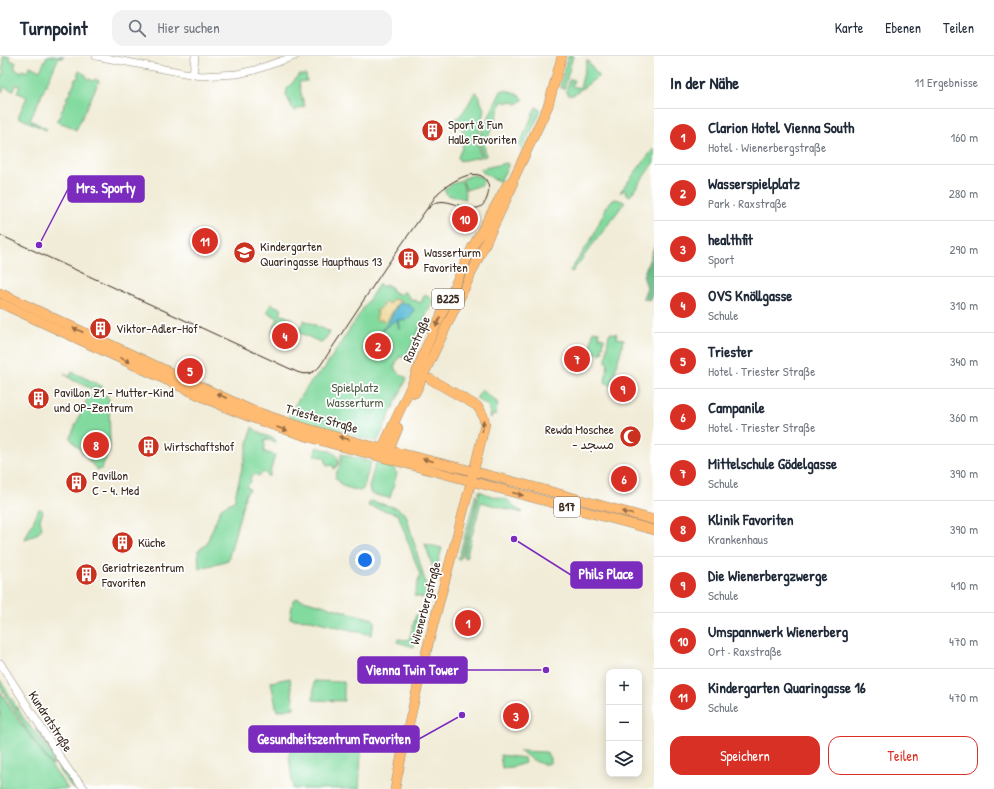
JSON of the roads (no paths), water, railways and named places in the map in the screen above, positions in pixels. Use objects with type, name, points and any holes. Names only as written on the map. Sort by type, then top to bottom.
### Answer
[{"type":"main road","name":"Raxstraße","points":[[384,454],[421,380],[512,187],[513,180],[548,106],[562,56]]},
{"type":"main road","name":"Raxstraße","points":[[421,380],[424,352],[472,248],[506,185],[513,180]]},
{"type":"main road","name":"Triester Straße","points":[[0,294],[249,409],[471,481],[654,530]]},
{"type":"main road","name":"Triester Straße","points":[[0,303],[246,416],[315,439],[474,472],[654,520]]},
{"type":"main road","name":"Wienerbergstraße","points":[[395,789],[405,737],[427,646],[474,472],[484,424],[482,412],[474,404],[421,380]]},
{"type":"street","points":[[96,56],[200,76],[237,74],[254,70],[295,56]]},
{"type":"street","points":[[193,74],[195,56]]},
{"type":"street","name":"Kundratstraße","points":[[0,664],[60,758],[85,789]]},
{"type":"water","points":[[398,304],[409,304],[414,310],[410,318],[405,321],[399,319],[399,329],[397,320],[383,329],[383,337],[380,343],[377,342],[376,348],[380,351],[379,352],[371,348],[372,346],[375,347],[375,342],[380,339],[381,330],[387,325]]},
{"type":"tram line","points":[[0,235],[297,372],[307,374],[313,372],[320,366],[385,268],[438,193],[448,185],[469,175],[475,174],[481,176],[488,184],[489,189],[487,198],[483,205],[478,208],[438,202],[428,209]]},
{"type":"place","name":"Sport & Fun Halle Favoriten","points":[[433,131]]},
{"type":"place","name":"Umspannwerk Wienerberg","points":[[465,219]]},
{"type":"place","name":"Kindergarten Quaringasse 16","points":[[205,241]]},
{"type":"place","name":"Mrs. Sporty","points":[[39,245]]},
{"type":"place","name":"Kindergarten Quaringasse Haupthaus 13","points":[[245,253]]},
{"type":"place","name":"Wasserturm Favoriten","points":[[409,259]]},
{"type":"place","name":"Viktor-Adler-Hof","points":[[101,328]]},
{"type":"place","name":"OVS Knöllgasse","points":[[285,336]]},
{"type":"place","name":"Wasserspielplatz","points":[[378,346]]},
{"type":"place","name":"Mittelschule Gödelgasse","points":[[577,359]]},
{"type":"place","name":"Triester","points":[[190,371]]},
{"type":"place","name":"Die Wienerbergzwerge","points":[[623,389]]},
{"type":"place","name":"Pavillon Z1 - Mutter-Kind und OP-Zentrum","points":[[38,399]]},
{"type":"place","name":"Rewda Moschee - مسجد","points":[[630,436]]},
{"type":"place","name":"Klinik Favoriten","points":[[96,445]]},
{"type":"place","name":"Wirtschaftshof","points":[[149,446]]},
{"type":"place","name":"Campanile","points":[[624,479]]},
{"type":"place","name":"Pavillon C - 4. Med","points":[[76,482]]},
{"type":"place","name":"Phils Place","points":[[514,539]]},
{"type":"place","name":"Küche","points":[[122,542]]},
{"type":"place","name":"Geriatriezentrum Favoriten","points":[[87,574]]},
{"type":"place","name":"Clarion Hotel Vienna South","points":[[468,623]]},
{"type":"place","name":"Vienna Twin Tower","points":[[546,670]]},
{"type":"place","name":"Gesundheitszentrum Favoriten","points":[[462,715]]},
{"type":"place","name":"healthfit","points":[[516,716]]},
{"type":"park label","name":"Spielplatz Wasserturm","points":[[355,394]]}]
